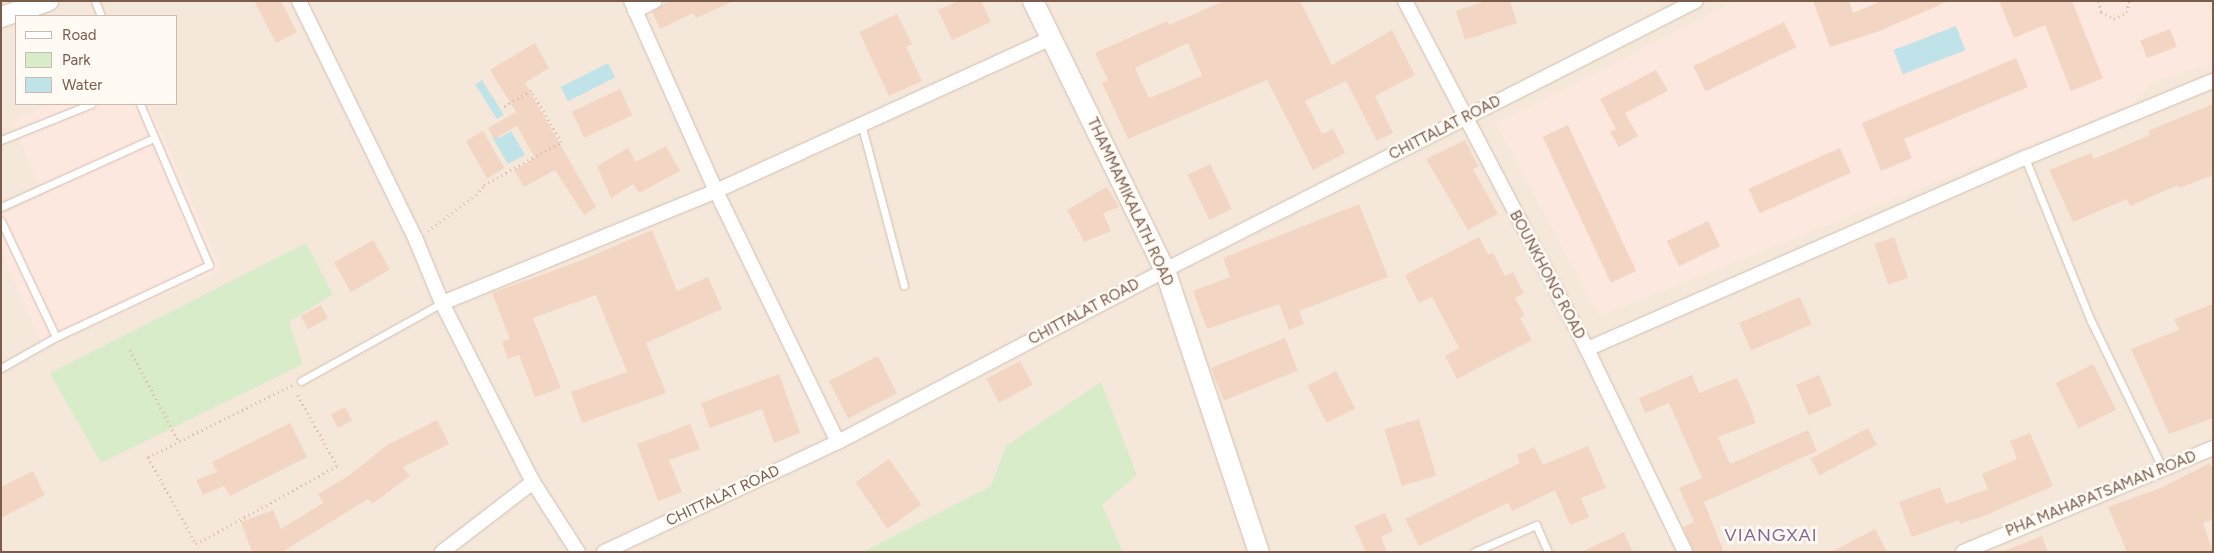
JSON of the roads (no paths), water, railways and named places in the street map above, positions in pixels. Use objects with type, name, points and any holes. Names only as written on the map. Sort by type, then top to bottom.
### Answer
[{"type":"street","points":[[1,17],[48,1]]},
{"type":"street","points":[[299,1],[416,240],[442,303],[533,482],[578,552]]},
{"type":"street","points":[[655,1],[633,6],[716,192],[838,442]]},
{"type":"street","name":"THAMMAMIKALATH ROAD","points":[[1033,1],[1164,270],[1259,552]]},
{"type":"street","name":"BOUNKHONG ROAD","points":[[1405,1],[1464,118],[1587,349],[1685,552]]},
{"type":"street","name":"CHITTALAT ROAD","points":[[604,552],[838,442],[1164,270],[1696,1]]},
{"type":"street","points":[[442,303],[716,192],[862,127],[1051,38]]},
{"type":"street","points":[[1587,349],[2025,158],[2213,81]]},
{"type":"street","name":"PHA MAHAPATSAMAN ROAD","points":[[1962,552],[2213,448]]},
{"type":"street","points":[[442,552],[533,482]]},
{"type":"lane","points":[[95,1],[102,15]]},
{"type":"lane","points":[[1,140],[88,105]]},
{"type":"lane","points":[[1,368],[56,337],[210,265],[140,105]]},
{"type":"lane","points":[[862,127],[904,286]]},
{"type":"lane","points":[[1,206],[154,138]]},
{"type":"lane","points":[[2025,158],[2091,321],[2163,469]]},
{"type":"lane","points":[[1,221],[56,337]]},
{"type":"lane","points":[[301,380],[442,303]]},
{"type":"lane","points":[[1474,552],[1536,525],[1548,552]]},
{"type":"water","points":[[1956,26],[1965,50],[1903,74],[1893,50]]},
{"type":"water","points":[[608,63],[615,77],[568,101],[561,87]]},
{"type":"water","points":[[482,80],[504,115],[497,119],[475,84]]},
{"type":"water","points":[[511,131],[525,155],[508,164],[492,137],[497,134],[500,138]]},
{"type":"district","name":"VIANGXAI","points":[[1771,535]]}]
